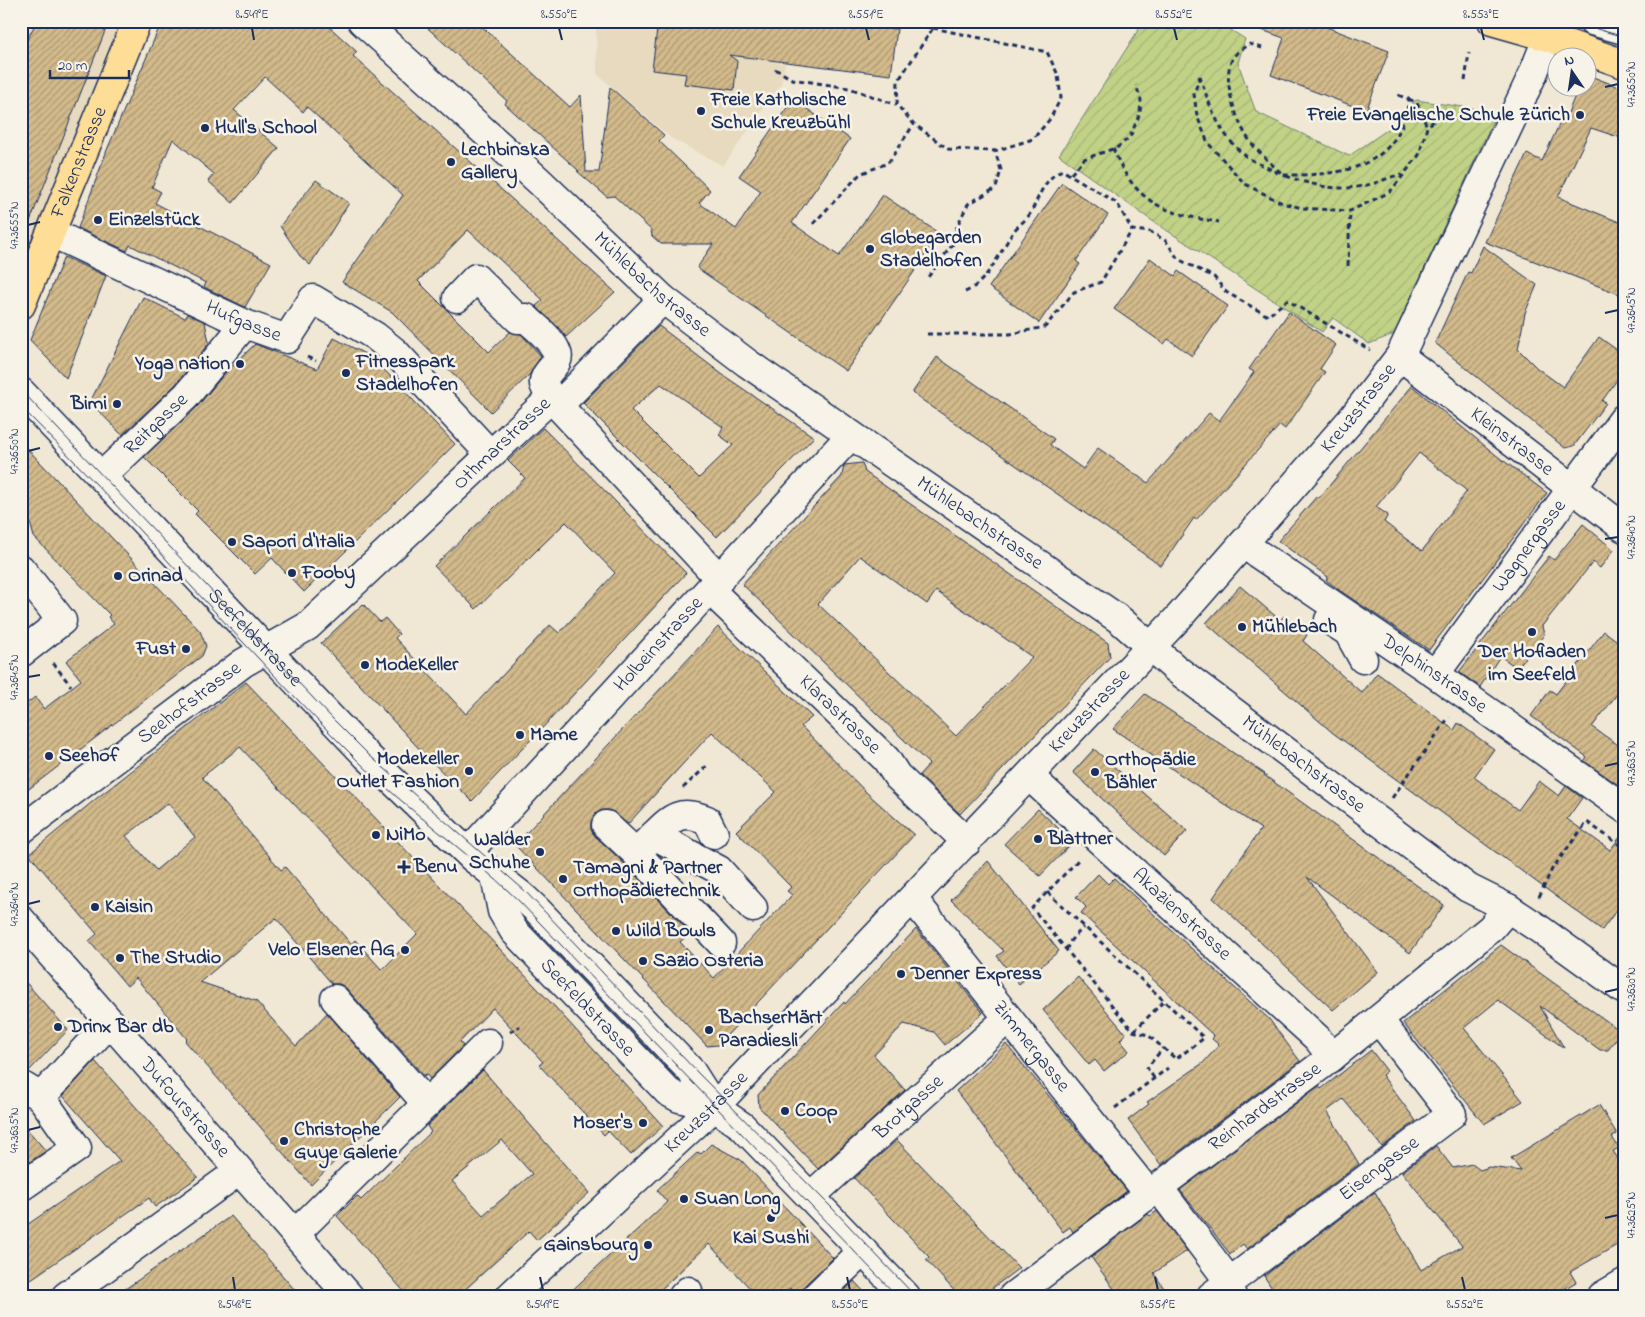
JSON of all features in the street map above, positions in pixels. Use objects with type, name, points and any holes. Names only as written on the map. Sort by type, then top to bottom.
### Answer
[{"type":"main road","name":"Falkenstrasse","points":[[21,305],[137,21]]},
{"type":"main road","points":[[1492,21],[1551,29],[1624,64]]},
{"type":"street","name":"Mühlebachstrasse","points":[[362,21],[538,180],[663,298],[747,363],[1120,620],[1176,669],[1421,855],[1468,888],[1508,908],[1624,990]]},
{"type":"street","points":[[1592,21],[1624,30]]},
{"type":"street","name":"Kreuzstrasse","points":[[510,1296],[714,1107],[1151,646],[1238,550],[1351,420],[1388,355],[1551,29]]},
{"type":"street","name":"Hufgasse","points":[[52,233],[245,324],[288,339],[313,299],[375,336],[395,352],[490,454]]},
{"type":"street","points":[[456,298],[476,278],[518,319],[526,318],[545,336],[558,354],[558,360],[545,378],[544,383],[555,401],[663,298]]},
{"type":"street","name":"Reitgasse","points":[[102,476],[186,396],[245,324]]},
{"type":"street","name":"Kleinstrasse","points":[[1388,355],[1572,487],[1624,528]]},
{"type":"street","name":"Seefeldstrasse","points":[[21,392],[367,756],[468,852],[537,910],[691,1071],[714,1107],[742,1126],[906,1296]]},
{"type":"street","name":"Othmarstrasse","points":[[265,650],[308,626],[490,454],[555,401],[715,585]]},
{"type":"street","name":"Wagnergasse","points":[[1435,674],[1624,418]]},
{"type":"street","name":"Holbeinstrasse","points":[[468,852],[851,435]]},
{"type":"street","points":[[1238,550],[1348,632],[1363,659]]},
{"type":"street","name":"Delphinstrasse","points":[[1238,550],[1435,674],[1624,808]]},
{"type":"street","points":[[21,569],[62,620],[21,653]]},
{"type":"street","name":"Klarastrasse","points":[[715,585],[886,759],[897,776],[967,842]]},
{"type":"street","name":"Seehofstrasse","points":[[21,830],[243,663],[265,650]]},
{"type":"street","name":"Akazienstrasse","points":[[1029,776],[1317,1038],[1332,1057]]},
{"type":"street","points":[[645,844],[672,817],[692,814],[707,820],[714,834]]},
{"type":"street","points":[[606,825],[645,844],[719,870],[753,908]]},
{"type":"street","points":[[645,844],[720,943]]},
{"type":"street","name":"Zimmergasse","points":[[913,899],[1008,1018],[1222,1272],[1223,1292]]},
{"type":"street","name":"Reinhardstrasse","points":[[1013,1296],[1332,1057],[1491,928],[1508,908]]},
{"type":"street","name":"Dufourstrasse","points":[[21,920],[349,1296]]},
{"type":"street","points":[[335,999],[426,1104]]},
{"type":"street","name":"Brotgasse","points":[[811,1196],[1008,1018]]},
{"type":"street","name":"Eisengasse","points":[[1223,1292],[1452,1114],[1379,1020]]},
{"type":"street","points":[[21,1187],[77,1148],[27,1091],[110,1022]]},
{"type":"street","points":[[295,1234],[488,1042]]},
{"type":"street","points":[[66,1296],[239,1170]]},
{"type":"street","points":[[816,1296],[863,1251]]},
{"type":"street","points":[[1602,1296],[1624,1283]]},
{"type":"path","points":[[775,70],[792,79],[849,88],[897,105],[914,124],[948,149],[995,151],[1033,139],[1050,119],[1061,98],[1058,75],[1047,52],[899,21]]},
{"type":"path","points":[[897,105],[898,81],[934,28]]},
{"type":"path","points":[[1262,48],[1250,44],[1236,53],[1230,64],[1228,84],[1236,112],[1247,136],[1283,175],[1334,174],[1362,166],[1385,152],[1399,133],[1406,117],[1409,99]]},
{"type":"path","points":[[1465,81],[1469,53]]},
{"type":"path","points":[[1402,174],[1398,184],[1390,192],[1350,211],[1302,208],[1282,203],[1245,184],[1208,143],[1197,116],[1194,94],[1200,76],[1211,110],[1225,135],[1244,155],[1283,175],[1322,188],[1353,188],[1402,174],[1412,166],[1419,155],[1427,127],[1448,108]]},
{"type":"path","points":[[1071,174],[1084,159],[1113,148],[1130,137],[1140,113],[1141,100],[1136,85]]},
{"type":"path","points":[[1395,94],[1417,103],[1427,127]]},
{"type":"path","points":[[813,224],[860,174],[888,163],[914,124]]},
{"type":"path","points":[[1113,148],[1130,184],[1164,210],[1188,218],[1219,222]]},
{"type":"path","points":[[928,277],[953,244],[957,226],[968,204],[996,188],[1001,170],[995,151]]},
{"type":"path","points":[[965,292],[972,289],[995,262],[1014,231],[1030,215],[1042,189],[1052,175],[1062,170],[1118,203],[1132,230]]},
{"type":"path","points":[[1348,266],[1350,211]]},
{"type":"path","points":[[1132,230],[1150,232],[1166,241],[1178,259],[1214,277],[1226,292],[1268,316],[1287,300],[1388,355]]},
{"type":"path","points":[[927,334],[1010,334],[1045,327],[1074,292],[1101,282],[1132,230]]},
{"type":"path","points":[[1389,802],[1464,695]]},
{"type":"path","points":[[1538,899],[1552,869],[1587,822],[1624,848]]},
{"type":"path","points":[[1047,892],[1204,1038],[1176,1059],[1148,1035],[1133,1031],[1032,908],[1047,892],[1083,855]]},
{"type":"path","points":[[1066,950],[1071,940],[1084,928]]},
{"type":"path","points":[[1133,1031],[1164,1001]]},
{"type":"path","points":[[1154,1078],[1147,1068],[1163,1048]]},
{"type":"path","points":[[1111,1111],[1168,1068]]},
{"type":"shaded area","points":[[21,21],[123,21],[21,269]]},
{"type":"shaded area","name":"Freie Katholische Schule Kreuzbühl","points":[[596,21],[775,21],[770,60],[785,64],[781,84],[723,166],[671,138],[597,74]]},
{"type":"green space","points":[[1144,21],[1217,21],[1245,39],[1238,63],[1256,112],[1349,156],[1397,123],[1416,100],[1497,112],[1394,334],[1369,344],[1333,318],[1322,332],[1151,220],[1059,155]]},
{"type":"building","points":[[37,21],[109,21],[23,239],[21,51]]},
{"type":"building","points":[[162,21],[323,21],[357,52],[353,56],[615,292],[566,337],[536,306],[543,300],[468,230],[418,281],[489,352],[510,332],[521,334],[541,356],[530,374],[491,412],[392,312],[342,282],[403,195],[307,107],[303,112],[265,77],[234,110],[279,148],[233,203],[208,181],[214,174],[173,139],[152,187],[161,192],[155,203],[271,263],[245,307],[204,287],[206,283],[130,245],[127,251],[78,228],[107,150]]},
{"type":"building","points":[[420,21],[476,21],[570,107],[581,95],[586,172],[599,172],[610,87],[664,135],[659,141],[710,190],[699,203],[736,229],[761,191],[739,176],[793,99],[850,139],[792,223],[839,256],[883,195],[940,234],[846,371],[697,268],[713,244],[661,244],[652,236],[651,230],[614,196],[607,197],[577,171],[579,171],[505,104],[507,101]]},
{"type":"building","points":[[658,21],[887,21],[886,28],[897,29],[891,75],[729,55],[737,61],[734,90],[684,84],[686,74],[652,70]]},
{"type":"building","points":[[1245,21],[1311,21],[1389,51],[1366,111],[1271,75],[1284,38],[1245,24]]},
{"type":"building","points":[[1598,79],[1624,89],[1624,139],[1591,128],[1558,197],[1624,224],[1624,296],[1485,242],[1527,154],[1542,161],[1565,112],[1568,113],[1574,98],[1598,98]]},
{"type":"building","points":[[316,180],[349,203],[310,265],[300,256],[280,226]]},
{"type":"building","points":[[1062,183],[1108,215],[1076,261],[1080,264],[1039,323],[989,287]]},
{"type":"building","points":[[1483,246],[1537,285],[1525,313],[1518,349],[1537,368],[1563,387],[1599,337],[1624,355],[1624,370],[1602,401],[1606,403],[1574,446],[1565,448],[1435,343],[1468,272],[1471,273]]},
{"type":"building","points":[[64,257],[106,276],[66,378],[30,340]]},
{"type":"building","points":[[1150,258],[1175,276],[1178,271],[1228,306],[1192,356],[1168,339],[1164,344],[1114,309]]},
{"type":"building","points":[[143,297],[185,318],[188,314],[205,322],[209,343],[175,385],[122,435],[90,402]]},
{"type":"building","points":[[1289,312],[1336,345],[1320,369],[1325,372],[1285,429],[1280,425],[1196,520],[1194,518],[1161,566],[912,393],[937,357],[1054,439],[1050,445],[1083,469],[1098,448],[1148,483],[1209,413],[1219,421],[1254,372],[1249,369]]},
{"type":"building","points":[[659,326],[723,375],[814,437],[717,537],[583,403]],"holes":[[[661,384],[723,427],[719,435],[733,445],[699,478],[631,410]]]},
{"type":"building","points":[[334,338],[373,358],[455,444],[304,592],[272,558],[255,574],[195,514],[198,511],[144,457],[197,407],[225,373],[255,344],[317,369]]},
{"type":"building","points":[[1412,386],[1496,455],[1547,493],[1429,650],[1342,592],[1326,580],[1328,577],[1278,541],[1317,496],[1319,498]],"holes":[[[1419,453],[1467,491],[1422,551],[1384,522],[1388,515],[1376,507]]]},
{"type":"building","points":[[543,428],[686,573],[472,801],[424,754],[321,643],[363,604],[380,622],[385,618],[399,634],[395,638],[466,714],[550,625],[559,633],[615,573],[566,522],[476,609],[434,566],[525,478],[508,461]]},
{"type":"building","points":[[21,442],[200,631],[206,646],[202,656],[21,795],[21,708],[35,697],[44,709],[81,680],[66,661],[114,624],[108,617],[110,615],[34,537],[29,519],[21,512]]},
{"type":"building","points":[[862,463],[865,472],[1108,643],[1110,657],[960,814],[919,775],[929,764],[742,584],[842,476],[844,465]],"holes":[[[860,556],[927,604],[936,591],[1032,657],[956,736],[818,604]]]},
{"type":"building","points":[[1583,524],[1614,550],[1600,568],[1593,562],[1542,626],[1544,635],[1517,668],[1500,656],[1480,687],[1459,672],[1549,556],[1554,560]]},
{"type":"building","points":[[1240,586],[1280,620],[1284,616],[1307,635],[1303,641],[1362,693],[1377,673],[1454,730],[1458,723],[1494,749],[1474,777],[1518,810],[1539,781],[1559,796],[1566,786],[1582,798],[1567,819],[1610,850],[1624,832],[1624,900],[1602,930],[1333,733],[1206,623]]},
{"type":"building","points":[[718,627],[812,717],[801,726],[867,793],[914,835],[718,1045],[707,1046],[515,845]],"holes":[[[712,732],[776,792],[736,831],[791,887],[787,891],[792,895],[714,978],[680,942],[690,933],[625,864],[595,836],[591,830],[591,822],[595,814],[602,810],[609,810],[628,824]]]},
{"type":"building","points":[[1604,631],[1624,646],[1624,685],[1592,727],[1624,749],[1624,789],[1584,761],[1587,757],[1531,716],[1550,690],[1556,694]]},
{"type":"building","points":[[246,682],[555,1007],[663,1126],[631,1155],[608,1131],[604,1135],[539,1065],[543,1062],[493,1008],[460,1042],[463,1046],[430,1079],[426,1074],[424,1076],[347,989],[340,984],[332,984],[276,918],[200,982],[256,1001],[296,1046],[327,1013],[400,1097],[311,1185],[185,1041],[187,1039],[136,978],[127,986],[89,941],[97,934],[29,854],[97,798]],"holes":[[[240,747],[417,934],[382,970],[355,940],[351,944],[285,867],[281,870],[202,777]],[[168,803],[195,837],[156,870],[126,836]]]},
{"type":"building","points":[[1145,694],[1265,774],[1444,905],[1410,953],[1307,877],[1378,972],[1333,1010],[1213,898],[1261,829],[1113,729]]},
{"type":"building","points":[[1094,749],[1187,831],[1164,856],[1073,772]]},
{"type":"building","points":[[1038,809],[1073,842],[1040,876],[1004,844]]},
{"type":"building","points":[[988,861],[1059,951],[1019,984],[997,956],[1004,951],[951,900]]},
{"type":"building","points":[[1098,874],[1108,884],[1114,878],[1269,1019],[1300,1061],[1161,1165],[1128,1120],[1149,1104],[1147,1102],[1203,1063],[1219,1045],[1212,1039],[1214,1036],[1081,913],[1086,907],[1076,897]]},
{"type":"building","points":[[916,929],[983,1013],[945,1045],[934,1032],[904,1024],[874,1055],[905,1090],[818,1169],[759,1107],[758,1095],[844,1002],[845,1004]]},
{"type":"building","points":[[1501,945],[1622,1032],[1608,1050],[1600,1050],[1540,1006],[1564,1048],[1498,1000],[1464,1028],[1523,1101],[1484,1124],[1403,1023]]},
{"type":"building","points":[[21,977],[68,1030],[29,1071],[21,1069]]},
{"type":"building","points":[[1078,977],[1126,1034],[1120,1040],[1129,1051],[1104,1071],[1095,1060],[1089,1065],[1043,1010]]},
{"type":"building","points":[[1006,1044],[1127,1191],[1073,1232],[1070,1227],[1063,1232],[956,1091]]},
{"type":"building","points":[[1371,1050],[1387,1071],[1382,1075],[1416,1121],[1382,1147],[1343,1099],[1327,1111],[1359,1164],[1247,1249],[1243,1244],[1230,1254],[1180,1190],[1319,1086],[1321,1089]]},
{"type":"building","points":[[95,1061],[198,1177],[155,1207],[149,1198],[21,1286],[21,1229],[120,1161],[63,1096]]},
{"type":"building","points":[[483,1070],[589,1193],[537,1240],[529,1231],[458,1296],[408,1296],[337,1216],[357,1196],[361,1200],[431,1132],[427,1126]],"holes":[[[502,1140],[532,1174],[483,1215],[452,1181]]]},
{"type":"building","points":[[1599,1105],[1617,1134],[1612,1137],[1619,1148],[1613,1151],[1624,1168],[1624,1241],[1570,1272],[1576,1282],[1552,1296],[1277,1296],[1264,1276],[1375,1192],[1421,1270],[1462,1246],[1402,1172],[1436,1146],[1453,1168],[1472,1164],[1480,1170],[1489,1167],[1521,1171],[1511,1158]]},
{"type":"building","points":[[21,1122],[46,1151],[21,1168]]},
{"type":"building","points":[[897,1140],[1019,1268],[982,1296],[959,1296],[926,1260],[929,1257],[854,1178]]},
{"type":"building","points":[[711,1144],[741,1160],[833,1258],[805,1285],[801,1296],[798,1296],[790,1288],[781,1296],[757,1296],[709,1244],[654,1296],[566,1296],[667,1202],[657,1190],[698,1152],[701,1154]]},
{"type":"building","points":[[1157,1211],[1187,1251],[1154,1273],[1169,1296],[1119,1296],[1091,1257],[1148,1214],[1150,1216]]},
{"type":"building","points":[[231,1216],[300,1296],[115,1296]]},
{"type":"building","points":[[854,1281],[868,1296],[839,1296]]},
{"type":"tram line","points":[[1570,21],[1624,37]]},
{"type":"tram line","points":[[1614,21],[1624,24]]},
{"type":"tram line","points":[[21,390],[333,719],[369,755],[524,890],[699,1074],[833,1209],[915,1296]]},
{"type":"tram line","points":[[21,407],[315,718],[377,779],[518,900],[897,1296]]},
{"type":"place","name":"Freie Katholische Schule Kreuzbühl","points":[[701,111]]},
{"type":"place","name":"Freie Evangelische Schule Zürich","points":[[1580,115]]},
{"type":"place","name":"Hull's School","points":[[205,128]]},
{"type":"place","name":"Lechbinska Gallery","points":[[451,162]]},
{"type":"place","name":"Einzelstück","points":[[98,220]]},
{"type":"place","name":"Globegarden Stadelhofen","points":[[870,249]]},
{"type":"place","name":"Yoga nation","points":[[240,364]]},
{"type":"place","name":"Fitnesspark Stadelhofen","points":[[346,373]]},
{"type":"place","name":"Bimi","points":[[117,404]]},
{"type":"place","name":"Sapori d'Italia","points":[[232,542]]},
{"type":"place","name":"Fooby","points":[[292,573]]},
{"type":"place","name":"Orinad","points":[[118,576]]},
{"type":"place","name":"Mühlebach","points":[[1242,627]]},
{"type":"place","name":"Der Hofladen im Seefeld","points":[[1532,632]]},
{"type":"place","name":"Fust","points":[[186,649]]},
{"type":"place","name":"ModeKeller","points":[[365,665]]},
{"type":"place","name":"Mame","points":[[520,735]]},
{"type":"place","name":"Seehof","points":[[49,756]]},
{"type":"place","name":"Modekeller Outlet Fashion","points":[[469,771]]},
{"type":"place","name":"Orthopädie Bähler","points":[[1095,772]]},
{"type":"place","name":"NiMo","points":[[376,835]]},
{"type":"place","name":"Blattner","points":[[1038,839]]},
{"type":"place","name":"Walder Schuhe","points":[[540,852]]},
{"type":"place","name":"Benu","points":[[404,867]]},
{"type":"place","name":"Tamagni & Partner Orthopädietechnik","points":[[563,879]]},
{"type":"place","name":"Kaisin","points":[[95,907]]},
{"type":"place","name":"Wild Bowls","points":[[616,931]]},
{"type":"place","name":"Velo Elsener AG","points":[[405,950]]},
{"type":"place","name":"The Studio","points":[[120,958]]},
{"type":"place","name":"Sazio Osteria","points":[[643,961]]},
{"type":"place","name":"Denner Express","points":[[901,974]]},
{"type":"place","name":"Drinx Bar db","points":[[58,1027]]},
{"type":"place","name":"BachserMärt Paradiesli","points":[[709,1030]]},
{"type":"place","name":"Coop","points":[[785,1111]]},
{"type":"place","name":"Moser's","points":[[643,1123]]},
{"type":"place","name":"Christophe Guye Galerie","points":[[284,1141]]},
{"type":"place","name":"Suan Long","points":[[684,1199]]},
{"type":"place","name":"Kai Sushi","points":[[771,1218]]},
{"type":"place","name":"Gainsbourg","points":[[648,1245]]}]
